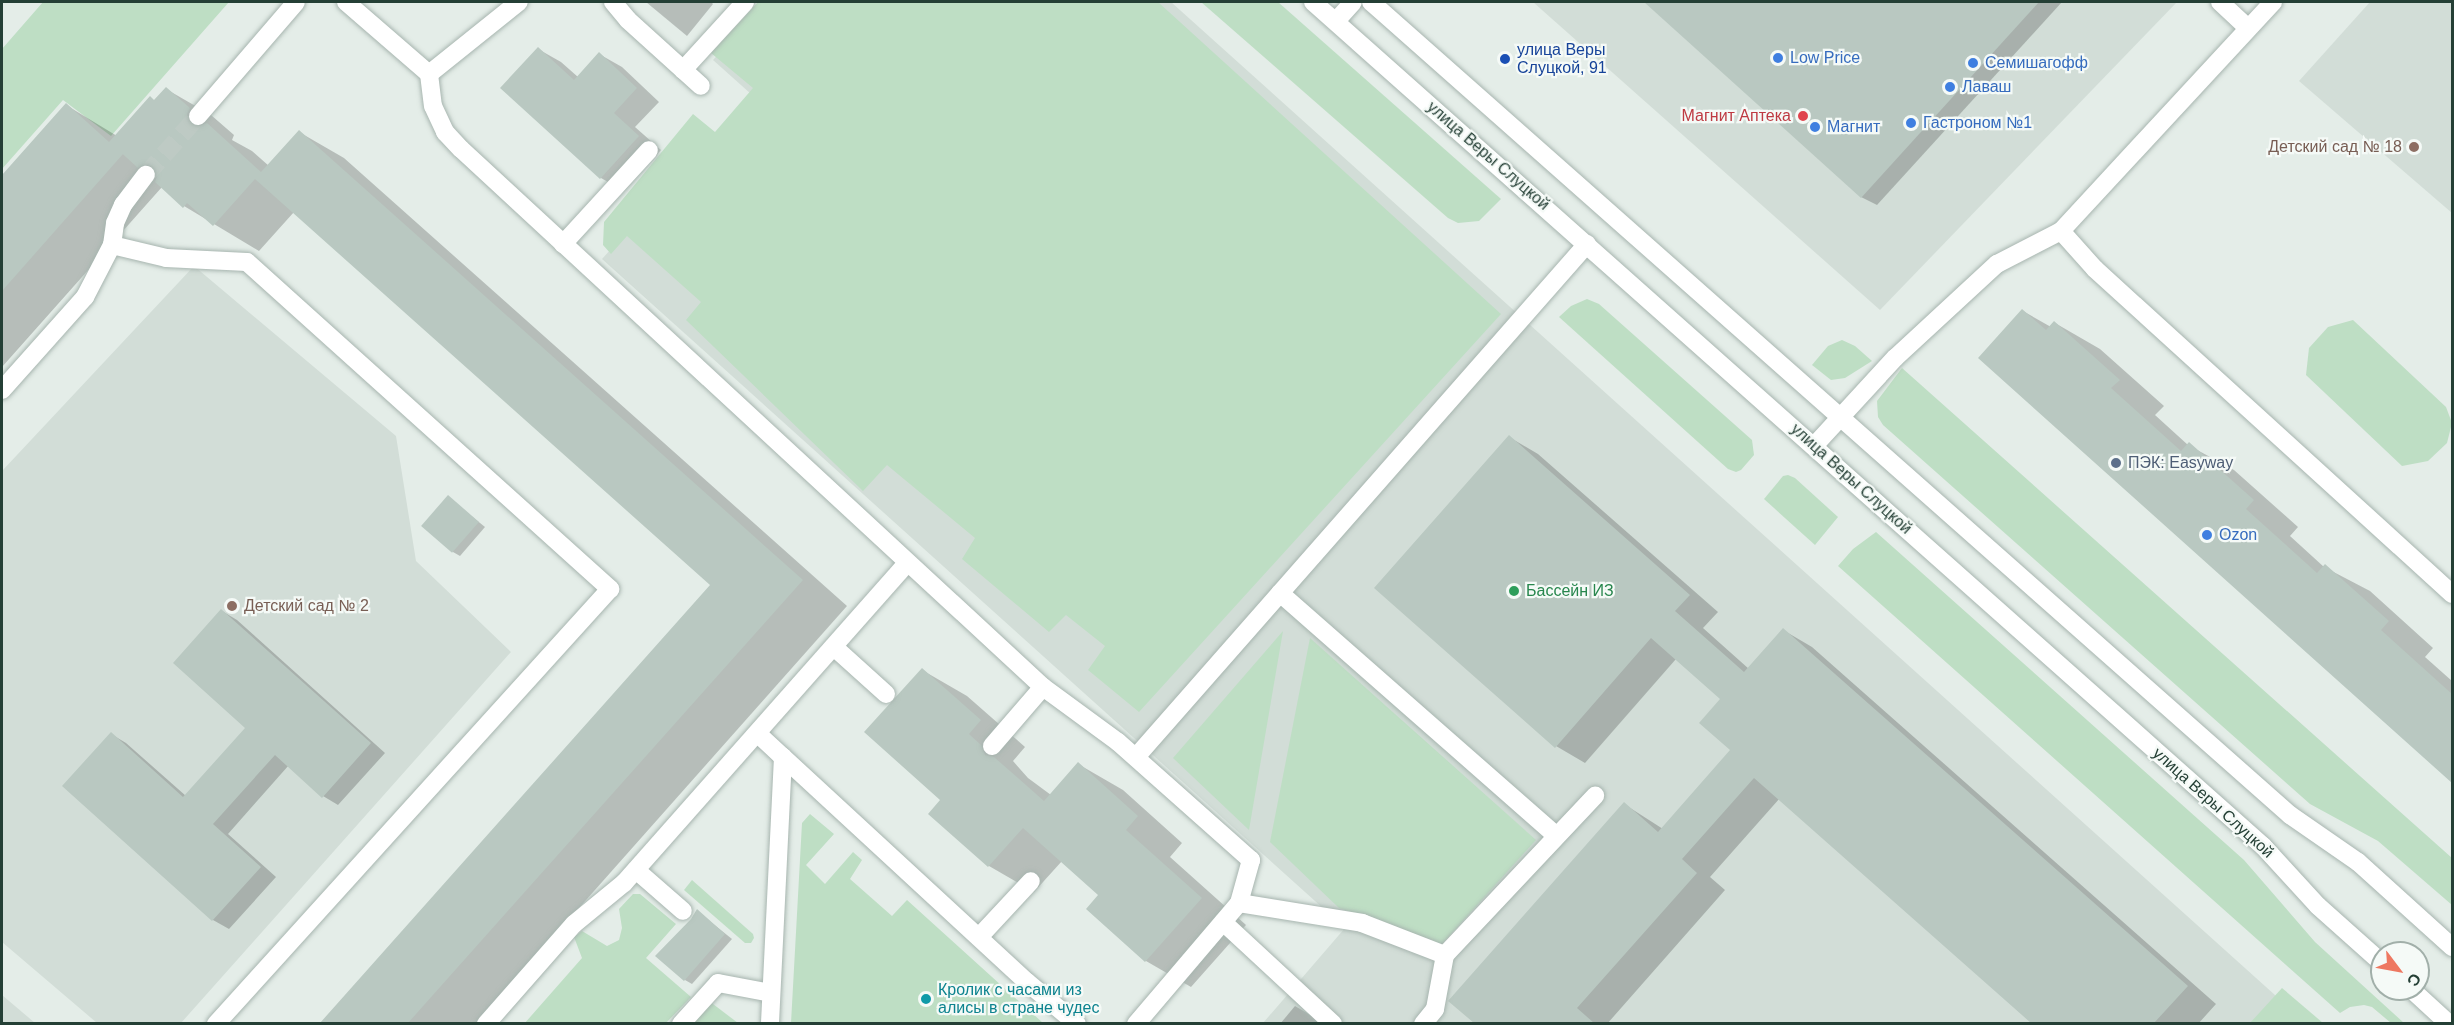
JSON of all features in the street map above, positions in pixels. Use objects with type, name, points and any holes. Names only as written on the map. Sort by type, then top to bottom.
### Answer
[{"type":"street","points":[[198,116],[296,2]]},
{"type":"street","points":[[346,2],[429,74],[433,105],[446,132],[563,244],[1043,687],[1136,757],[1251,860],[1239,903],[1136,1023]]},
{"type":"street","points":[[429,74],[519,2]]},
{"type":"street","points":[[613,2],[628,20],[701,86]]},
{"type":"street","points":[[683,69],[746,2]]},
{"type":"street","name":"улица Веры Слуцкой","points":[[1313,2],[2263,846],[2318,906],[2370,952]]},
{"type":"street","points":[[1336,21],[1353,2]]},
{"type":"street","points":[[1371,2],[2290,815],[2358,862],[2452,947]]},
{"type":"street","points":[[2220,2],[2248,28]]},
{"type":"street","points":[[1814,446],[1895,358],[1997,264],[2061,231],[2272,2]]},
{"type":"street","points":[[563,244],[649,150]]},
{"type":"street","points":[[2,390],[85,297],[112,245],[115,223],[123,205],[146,175]]},
{"type":"street","points":[[2061,231],[2095,269],[2452,594]]},
{"type":"street","points":[[1136,757],[1587,244]]},
{"type":"street","points":[[112,245],[166,258],[247,262],[610,590],[216,1023]]},
{"type":"street","points":[[486,1023],[574,924],[636,870],[907,563]]},
{"type":"street","points":[[1280,593],[1557,836]]},
{"type":"street","points":[[834,647],[886,694]]},
{"type":"street","points":[[992,746],[1043,687]]},
{"type":"street","points":[[758,734],[979,938],[1077,1023]]},
{"type":"street","points":[[770,1023],[783,757]]},
{"type":"street","points":[[1423,1023],[1435,1009],[1445,955],[1596,796]]},
{"type":"street","points":[[636,870],[683,911]]},
{"type":"street","points":[[979,938],[1031,881]]},
{"type":"street","points":[[1239,903],[1362,923],[1445,955]]},
{"type":"street","points":[[1223,922],[1334,1023]]},
{"type":"street","points":[[681,1023],[718,983],[771,993]]},
{"type":"street","points":[[2424,1001],[2449,1023]]},
{"type":"shaded area","points":[[766,2],[1171,2],[2306,1023],[1263,1023],[1345,928],[602,259],[751,94],[713,60]]},
{"type":"shaded area","points":[[1533,2],[2177,2],[1880,310]]},
{"type":"shaded area","name":"Детский сад № 18","points":[[2370,2],[2452,2],[2452,213],[2299,81]]},
{"type":"shaded area","name":"Детский сад № 2","points":[[194,266],[396,436],[416,561],[511,652],[181,1023],[97,1023],[2,942],[2,471]]},
{"type":"shaded area","points":[[2,995],[35,1023],[2,1023]]},
{"type":"green space","points":[[43,2],[229,2],[111,136],[63,100],[2,169],[2,49]]},
{"type":"green space","points":[[758,2],[1158,2],[1501,314],[1139,712],[1088,670],[1105,646],[1066,615],[1049,632],[962,559],[975,538],[887,465],[863,491],[686,320],[701,302],[627,236],[611,254],[603,245],[604,222],[693,114],[715,132],[753,88],[711,53]]},
{"type":"green space","points":[[1201,2],[1278,2],[1501,199],[1479,221],[1458,223],[1448,218]]},
{"type":"green space","points":[[1587,299],[1599,304],[1752,440],[1754,455],[1741,470],[1736,472],[1728,469],[1559,317],[1571,306]]},
{"type":"green space","points":[[2353,320],[2446,407],[2452,423],[2447,443],[2428,461],[2402,466],[2306,375],[2309,348],[2328,327]]},
{"type":"green space","points":[[1842,340],[1855,346],[1872,361],[1845,378],[1831,380],[1812,365],[1828,346]]},
{"type":"green space","points":[[1902,368],[2452,858],[2452,905],[2378,841],[2310,804],[1883,425],[1878,417],[1877,401]]},
{"type":"green space","points":[[1788,475],[1795,478],[1838,517],[1815,545],[1764,499],[1783,476]]},
{"type":"green space","points":[[1876,532],[2244,860],[2315,942],[2370,992],[2370,1001],[2380,1001],[2404,1023],[2391,1023],[2372,1007],[2364,1005],[2350,1007],[2340,1013],[1838,566],[1853,549]]},
{"type":"green space","points":[[1283,631],[1249,830],[1173,758]]},
{"type":"green space","points":[[1310,638],[1536,840],[1442,944],[1339,908],[1270,842]]},
{"type":"green space","points":[[810,814],[834,834],[806,865],[825,884],[853,852],[862,860],[850,879],[892,916],[907,900],[1043,1023],[791,1023],[802,823]]},
{"type":"green space","points":[[692,880],[753,934],[754,938],[751,943],[745,943],[684,890]]},
{"type":"green space","points":[[633,894],[640,894],[676,924],[646,958],[691,997],[666,1023],[524,1024],[582,958],[574,937],[582,931],[607,946],[619,940],[622,928],[619,909]]},
{"type":"green space","points":[[2282,988],[2323,1023],[2250,1023]]},
{"type":"green space","points":[[709,1001],[738,1023],[690,1024]]},
{"type":"building","points":[[1644,2],[2039,2],[1861,198]]},
{"type":"building","points":[[538,47],[574,80],[599,52],[637,88],[614,113],[639,136],[600,179],[500,88]]},
{"type":"building","points":[[166,87],[190,108],[187,114],[190,124],[196,127],[207,123],[261,172],[299,130],[803,580],[408,1023],[320,1023],[710,585],[255,179],[213,226],[187,203],[183,208],[155,182],[157,176],[153,166],[147,164],[138,168],[123,154],[2,291],[2,175],[66,103],[109,142],[150,96],[154,100]]},
{"type":"building","points":[[2022,309],[2046,330],[2054,321],[2120,380],[2111,388],[2181,451],[2189,442],[2254,500],[2246,509],[2317,573],[2325,564],[2389,621],[2381,630],[2452,694],[2452,783],[1978,358]]},
{"type":"building","points":[[1509,435],[1690,595],[1675,611],[1744,672],[1783,628],[2188,986],[2154,1023],[2031,1023],[1754,778],[1682,859],[1697,873],[1577,1008],[1594,1023],[1474,1023],[1448,1001],[1624,802],[1658,832],[1730,750],[1699,723],[1720,699],[1651,638],[1555,748],[1374,588]]},
{"type":"building","points":[[448,495],[479,522],[452,553],[421,526]]},
{"type":"building","points":[[221,609],[371,743],[322,798],[275,755],[213,824],[261,867],[212,921],[62,786],[111,732],[183,797],[245,728],[173,663]]},
{"type":"building","points":[[922,668],[981,720],[969,734],[981,745],[985,755],[994,757],[1044,801],[1078,762],[1138,816],[1126,830],[1202,898],[1145,962],[1086,909],[1098,895],[1023,828],[988,867],[928,814],[940,800],[864,732]]},
{"type":"building","points":[[697,909],[725,934],[684,981],[655,956],[691,919]]},
{"type":"tunnel","points":[[146,175],[198,116]]},
{"type":"place","name":"Low Price","points":[[1778,58]]},
{"type":"place","name":"улица Веры Слуцкой, 91","points":[[1505,59]]},
{"type":"place","name":"Семишагофф","points":[[1973,63]]},
{"type":"place","name":"Лаваш","points":[[1950,87]]},
{"type":"place","name":"Магнит Аптека","points":[[1803,116]]},
{"type":"place","name":"Гастроном №1","points":[[1911,123]]},
{"type":"place","name":"Магнит","points":[[1815,127]]},
{"type":"place","name":"Детский сад № 18","points":[[2414,147]]},
{"type":"place","name":"ПЭК: Easyway","points":[[2116,463]]},
{"type":"place","name":"Ozon","points":[[2207,535]]},
{"type":"place","name":"Бассейн ИЗ","points":[[1514,591]]},
{"type":"place","name":"Детский сад № 2","points":[[232,606]]},
{"type":"place","name":"Кролик с часами из алисы в стране чудес","points":[[926,999]]}]
